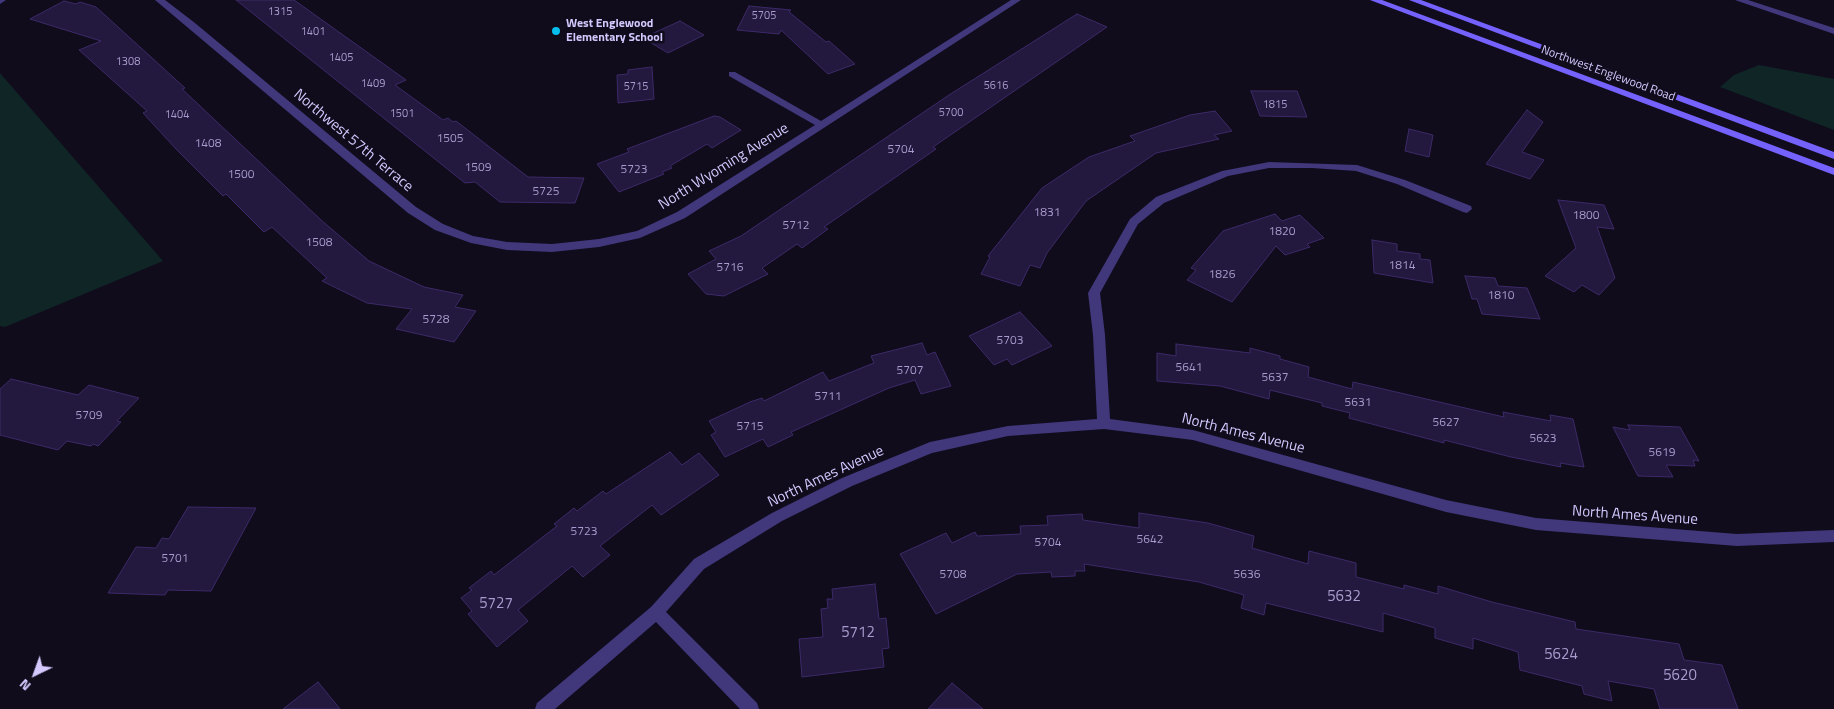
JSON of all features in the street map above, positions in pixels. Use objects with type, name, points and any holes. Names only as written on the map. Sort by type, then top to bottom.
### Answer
[{"type":"main road","name":"Northwest Englewood Road","points":[[1374,0],[1834,172]]},
{"type":"main road","name":"Northwest Englewood Road","points":[[1413,0],[1834,156]]},
{"type":"street","name":"Northwest 57th Terrace","points":[[159,0],[192,25],[412,210],[439,228],[471,239],[507,246],[552,248]]},
{"type":"street","name":"North Wyoming Avenue","points":[[552,248],[599,243],[640,234],[681,215],[820,124],[1017,0]]},
{"type":"street","points":[[1739,0],[1834,31]]},
{"type":"street","name":"North Wyoming Avenue","points":[[732,74],[820,124]]},
{"type":"street","points":[[1104,424],[1099,335],[1094,293],[1134,222],[1160,200],[1226,173],[1269,165],[1312,165],[1356,168],[1401,182],[1467,209]]},
{"type":"street","name":"North Ames Avenue","points":[[543,709],[656,612],[699,564],[777,517],[856,478],[930,448],[1008,431],[1104,424],[1193,435],[1446,506],[1536,524],[1737,540],[1834,536]]},
{"type":"street","points":[[656,612],[751,709]]},
{"type":"green space","points":[[1759,65],[1834,79],[1834,130],[1720,87],[1734,75]]},
{"type":"green space","points":[[0,73],[163,261],[5,327],[0,326]]},
{"type":"building","points":[[236,0],[294,0],[406,80],[395,85],[443,120],[448,118],[453,122],[456,121],[528,177],[584,178],[575,203],[500,202],[475,182],[465,183]]},
{"type":"building","points":[[64,1],[76,4],[80,2],[96,7],[185,88],[182,89],[321,220],[369,261],[424,287],[463,295],[455,307],[476,311],[454,342],[396,329],[412,309],[367,303],[322,281],[327,278],[272,227],[264,232],[226,194],[223,196],[176,149],[143,113],[147,111],[79,50],[101,41],[30,19]]},
{"type":"building","points":[[749,6],[791,10],[789,12],[826,42],[829,41],[855,64],[828,74],[781,30],[779,34],[737,30]]},
{"type":"building","points":[[1077,14],[1107,27],[933,147],[936,149],[824,227],[828,229],[802,248],[797,244],[762,268],[768,274],[724,296],[706,294],[688,274],[716,259],[709,251],[741,236],[949,95]]},
{"type":"building","points":[[680,21],[704,35],[668,53],[643,38]]},
{"type":"building","points":[[652,67],[654,99],[618,103],[617,75],[628,74],[628,70]]},
{"type":"building","points":[[1251,91],[1297,91],[1307,117],[1260,116]]},
{"type":"building","points":[[1527,110],[1543,122],[1522,152],[1544,160],[1530,179],[1486,164]]},
{"type":"building","points":[[1215,111],[1232,131],[1214,135],[1219,139],[1156,153],[1086,201],[1047,253],[1040,268],[1030,265],[1020,286],[981,274],[990,257],[988,256],[1042,188],[1089,157],[1135,141],[1130,136],[1190,115]]},
{"type":"building","points":[[714,116],[720,117],[741,130],[712,148],[707,144],[670,166],[672,168],[662,172],[664,174],[619,192],[597,164],[629,152],[627,149]]},
{"type":"building","points":[[1409,129],[1433,135],[1429,157],[1405,151]]},
{"type":"building","points":[[1558,200],[1604,205],[1614,229],[1597,227],[1615,278],[1599,295],[1582,285],[1574,292],[1545,276],[1576,248]]},
{"type":"building","points":[[1275,214],[1282,221],[1300,215],[1324,238],[1307,244],[1310,247],[1285,255],[1276,246],[1232,302],[1187,280],[1196,270],[1191,268],[1223,231]]},
{"type":"building","points":[[1372,240],[1397,244],[1397,251],[1420,254],[1420,259],[1430,260],[1433,283],[1374,273]]},
{"type":"building","points":[[1465,276],[1495,278],[1498,286],[1527,288],[1540,319],[1482,314],[1477,299],[1472,299]]},
{"type":"building","points":[[1020,312],[1052,346],[1012,365],[1007,359],[994,365],[969,336]]},
{"type":"building","points":[[922,343],[927,355],[935,352],[951,386],[921,394],[915,380],[889,388],[791,432],[793,435],[768,447],[763,439],[725,457],[711,435],[716,432],[709,421],[750,402],[762,398],[764,401],[823,372],[829,381],[874,363],[871,356]]},
{"type":"building","points":[[1176,344],[1250,353],[1250,348],[1280,356],[1280,359],[1309,367],[1308,377],[1352,389],[1353,382],[1504,417],[1503,412],[1551,421],[1550,415],[1573,419],[1584,467],[1560,463],[1561,467],[1444,440],[1444,443],[1349,418],[1350,413],[1322,406],[1322,403],[1270,390],[1269,399],[1220,386],[1157,381],[1157,353],[1176,356]]},
{"type":"building","points":[[11,379],[78,395],[89,385],[139,398],[117,421],[121,422],[98,446],[67,441],[58,450],[0,435],[0,389]]},
{"type":"building","points":[[1628,425],[1680,427],[1699,461],[1693,460],[1695,466],[1666,465],[1673,477],[1638,476],[1613,427],[1630,430]]},
{"type":"building","points":[[670,452],[682,465],[699,453],[719,475],[661,515],[652,505],[600,546],[610,555],[583,577],[572,566],[518,610],[528,621],[497,647],[468,614],[472,611],[461,598],[472,590],[469,588],[491,571],[494,575],[557,526],[554,524],[574,508],[577,511],[603,491],[606,494]]},
{"type":"building","points":[[188,507],[256,508],[211,591],[168,590],[165,595],[108,593],[136,547],[156,548],[162,538],[169,539]]},
{"type":"building","points":[[1139,513],[1208,523],[1254,536],[1252,548],[1308,564],[1309,551],[1356,563],[1356,577],[1404,589],[1404,585],[1438,594],[1438,586],[1492,602],[1575,622],[1576,629],[1679,644],[1684,660],[1722,665],[1738,709],[1660,709],[1654,689],[1608,681],[1612,701],[1584,694],[1582,686],[1520,670],[1518,652],[1473,638],[1473,649],[1435,638],[1435,628],[1383,613],[1383,632],[1266,603],[1264,615],[1241,608],[1244,595],[1199,582],[1084,564],[1085,571],[1075,571],[1075,576],[1052,577],[1051,572],[1017,574],[936,614],[900,554],[946,533],[952,543],[975,532],[977,536],[1021,534],[1020,526],[1048,525],[1047,516],[1082,514],[1083,520],[1139,528]]},
{"type":"building","points":[[875,584],[879,619],[886,618],[889,648],[882,649],[884,667],[802,677],[799,639],[823,637],[821,609],[828,608],[827,599],[833,599],[832,589]]},
{"type":"building","points":[[318,682],[340,709],[283,709]]},
{"type":"building","points":[[952,683],[983,709],[928,709]]},
{"type":"place","name":"West Englewood Elementary School","points":[[556,31]]}]
